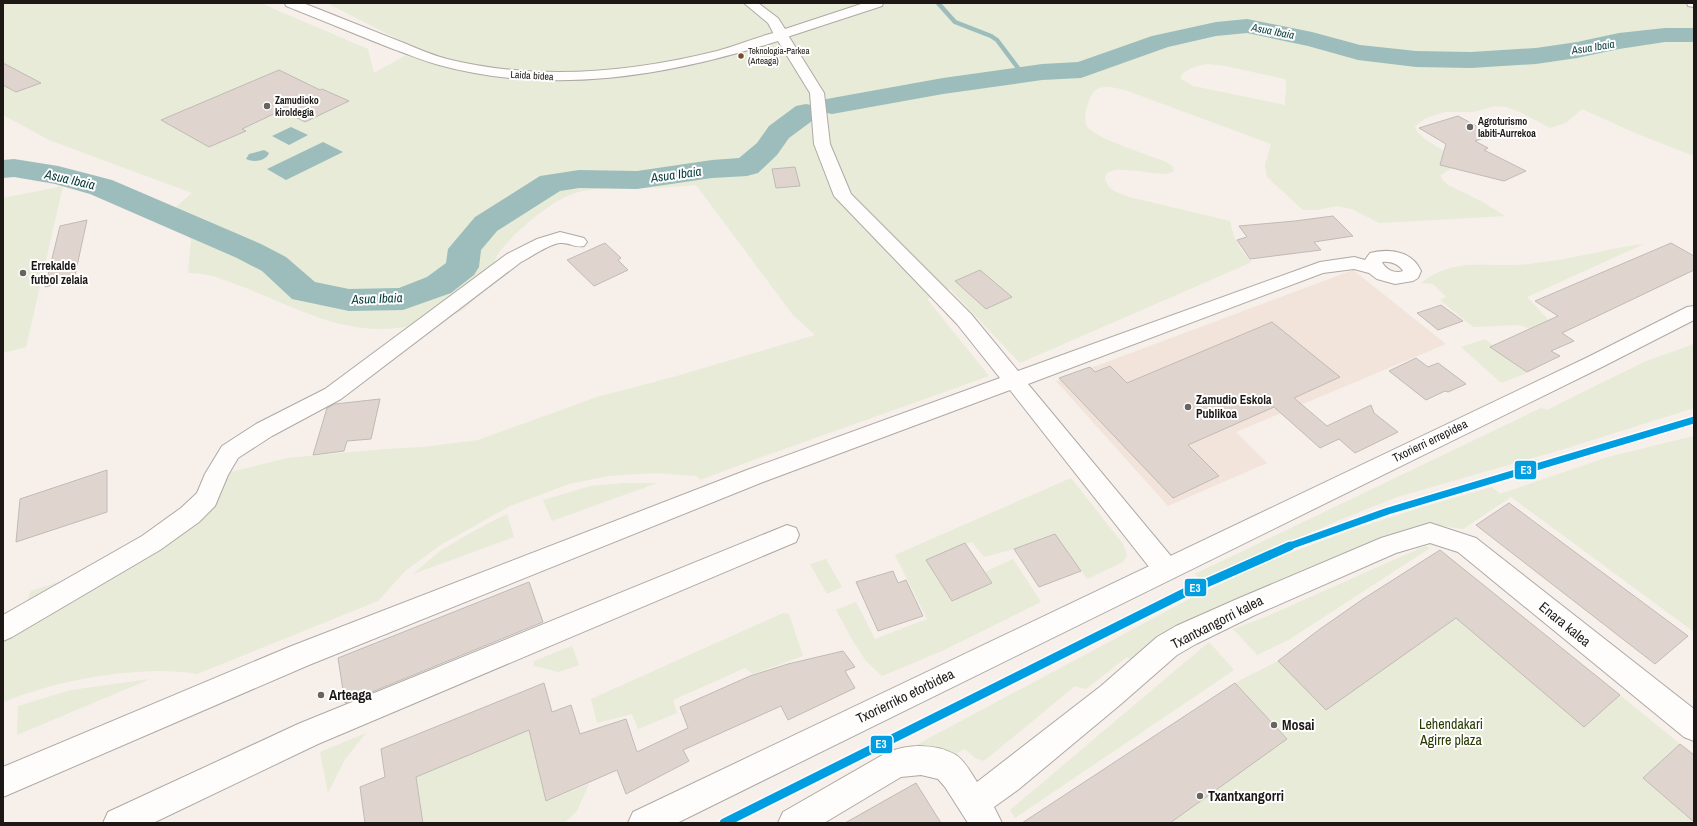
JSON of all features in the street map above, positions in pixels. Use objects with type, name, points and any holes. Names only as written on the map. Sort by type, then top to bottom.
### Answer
[{"type":"street","name":"Laida bidea","points":[[291,3],[442,62],[485,71],[538,76],[613,74],[656,69],[712,56],[877,3]]},
{"type":"street","points":[[750,3],[773,21],[799,62],[816,93],[822,144],[843,196],[964,319],[1013,382],[1166,569]]},
{"type":"street","points":[[3,629],[150,543],[190,515],[207,499],[217,474],[230,452],[264,430],[333,394],[514,258],[543,243],[560,237],[578,242]]},
{"type":"street","points":[[3,782],[306,653],[755,476],[1320,268],[1354,263],[1375,268]]},
{"type":"street","name":"Txorierri errepidea","points":[[1166,569],[1595,362],[1694,312]]},
{"type":"street","name":"Enara kalea","points":[[1430,533],[1467,545],[1694,727]]},
{"type":"street","name":"Txantxangorri kalea","points":[[979,813],[1008,778],[1111,695],[1167,646],[1186,635],[1246,607],[1342,565],[1390,545],[1430,533]]},
{"type":"street","points":[[119,823],[308,734],[787,535]]},
{"type":"street","name":"Txorierriko etorbidea","points":[[644,823],[1166,569]]},
{"type":"street","points":[[794,823],[897,764],[921,760],[946,766],[956,776],[979,813]]},
{"type":"shaded area","name":"Zamudio Eskola Publikoa","points":[[1353,270],[1446,344],[1236,432],[1267,463],[1168,506],[1056,381]]},
{"type":"green space","points":[[3,3],[260,3],[368,49],[374,73],[410,53],[409,45],[327,3],[1694,3],[1694,156],[1635,133],[1582,109],[1566,123],[1550,128],[1507,107],[1495,106],[1473,112],[1445,112],[1426,118],[1415,126],[1421,136],[1428,141],[1464,161],[1441,175],[1442,179],[1448,185],[1483,202],[1505,216],[1379,223],[1352,209],[1336,206],[1318,210],[1303,210],[1267,177],[1265,165],[1271,144],[1125,90],[1107,87],[1097,89],[1091,96],[1087,107],[1085,120],[1088,128],[1112,142],[1164,161],[1172,166],[1174,170],[1173,172],[1166,174],[1122,170],[1111,171],[1107,173],[1105,178],[1108,185],[1121,194],[1129,197],[1230,221],[1238,244],[1252,262],[1020,363],[950,289],[927,299],[989,376],[700,480],[697,476],[654,473],[608,476],[569,484],[510,506],[442,544],[405,571],[378,601],[197,674],[152,671],[114,674],[58,684],[3,702],[3,620],[25,607],[31,591],[84,574],[157,530],[195,496],[201,482],[219,475],[287,458],[422,447],[478,440],[597,397],[677,376],[815,335],[793,315],[696,185],[660,188],[595,189],[570,195],[541,212],[504,246],[495,260],[490,276],[483,288],[475,299],[461,311],[448,316],[426,320],[414,325],[392,329],[370,329],[349,326],[307,313],[210,275],[188,273],[191,239],[181,230],[161,220],[192,193],[49,140],[3,115]],"holes":[[[1208,64],[1225,66],[1285,79],[1285,105],[1193,86],[1181,79],[1181,75],[1197,66]]]},
{"type":"green space","name":"Errekalde futbol zelaia","points":[[63,186],[26,347],[3,353],[3,198]]},
{"type":"green space","points":[[1644,244],[1527,297],[1558,330],[1542,332],[1518,325],[1473,327],[1440,300],[1446,297],[1433,284],[1421,283],[1432,275],[1444,270],[1466,265],[1529,264]]},
{"type":"green space","points":[[1485,339],[1502,353],[1501,354],[1527,373],[1501,383],[1461,347]]},
{"type":"green space","points":[[1694,344],[1694,408],[1564,449],[1397,497],[1201,580],[1195,574],[1541,408],[1547,410],[1644,362]]},
{"type":"green space","points":[[1694,436],[1694,632],[1511,497],[1463,529],[1438,525],[1437,530],[1134,663],[1127,657],[1086,689],[1075,686],[984,761],[975,758],[965,749],[955,754],[929,748],[907,750],[1193,597],[1272,560],[1351,530],[1423,507],[1492,487],[1500,494],[1608,457]]},
{"type":"green space","points":[[1071,478],[1123,544],[1127,555],[1123,562],[1087,579],[1055,534],[1014,549],[984,557],[972,542],[958,546],[926,560],[952,601],[992,583],[985,572],[1013,559],[1041,602],[942,651],[882,676],[866,661],[836,610],[856,602],[875,639],[927,619],[895,555]]},
{"type":"green space","points":[[624,483],[657,483],[552,521],[543,500],[591,486]]},
{"type":"green space","points":[[507,514],[514,537],[413,574],[440,551]]},
{"type":"green space","points":[[1425,546],[1430,548],[1290,639],[1257,655],[1233,629],[1268,616]]},
{"type":"green space","points":[[826,559],[842,587],[827,594],[810,564]]},
{"type":"green space","points":[[783,613],[789,614],[803,656],[753,674],[745,668],[673,700],[677,713],[638,729],[632,714],[597,723],[591,699]]},
{"type":"green space","name":"Lehendakari Agirre plaza","points":[[1456,618],[1620,695],[1680,744],[1643,778],[1694,823],[1170,823],[1287,739],[1235,683],[1278,661],[1327,709]]},
{"type":"green space","points":[[1209,642],[1234,670],[1015,818],[1010,810]]},
{"type":"green space","points":[[572,646],[579,665],[559,672],[534,666],[534,661]]},
{"type":"green space","points":[[150,679],[17,735],[18,706],[71,690]]},
{"type":"green space","points":[[529,730],[546,802],[589,784],[577,811],[564,823],[424,823],[416,777]]},
{"type":"green space","points":[[366,733],[345,759],[328,793],[320,752]]},
{"type":"water","points":[[291,127],[308,135],[289,145],[272,136]]},
{"type":"water","points":[[323,142],[343,152],[286,180],[267,169]]},
{"type":"water","points":[[264,150],[269,153],[263,159],[253,161],[246,159],[249,154]]},
{"type":"building","points":[[3,63],[41,83],[16,92],[3,85]]},
{"type":"building","name":"Zamudioko kiroldegia","points":[[279,70],[320,90],[322,89],[349,101],[305,122],[282,110],[242,129],[246,131],[209,147],[161,120]]},
{"type":"building","points":[[1458,116],[1493,135],[1475,141],[1488,148],[1484,150],[1526,171],[1504,181],[1440,165],[1446,144],[1419,128]]},
{"type":"building","points":[[795,167],[800,186],[776,188],[772,169]]},
{"type":"building","points":[[1333,216],[1353,236],[1314,242],[1321,250],[1250,259],[1237,240],[1247,237],[1239,226]]},
{"type":"building","points":[[87,220],[74,280],[45,287],[60,226]]},
{"type":"building","points":[[605,243],[621,258],[618,260],[628,270],[594,286],[567,260]]},
{"type":"building","points":[[1671,243],[1694,256],[1694,270],[1562,333],[1574,341],[1551,351],[1560,356],[1527,372],[1490,347],[1558,316],[1535,301]]},
{"type":"building","points":[[980,270],[1012,297],[986,309],[955,281]]},
{"type":"building","points":[[1441,305],[1463,321],[1438,330],[1417,313]]},
{"type":"building","points":[[1272,322],[1340,377],[1294,398],[1327,426],[1371,405],[1374,413],[1398,432],[1355,453],[1339,439],[1320,448],[1274,407],[1188,445],[1219,476],[1173,498],[1059,378],[1090,367],[1095,372],[1110,366],[1127,383]]},
{"type":"building","points":[[1416,358],[1428,367],[1438,363],[1466,384],[1448,392],[1445,391],[1426,400],[1389,371]]},
{"type":"building","points":[[380,399],[371,439],[347,441],[344,451],[313,455],[327,408],[335,404]]},
{"type":"building","points":[[107,470],[107,512],[16,542],[20,499]]},
{"type":"building","points":[[1509,503],[1688,636],[1655,664],[1476,525]]},
{"type":"building","points":[[1055,534],[1081,571],[1039,587],[1014,549]]},
{"type":"building","points":[[965,543],[992,583],[952,601],[926,560]]},
{"type":"building","points":[[1440,550],[1620,695],[1584,727],[1456,618],[1326,710],[1278,661],[1363,599]]},
{"type":"building","points":[[893,571],[898,583],[906,580],[923,616],[878,631],[856,582]]},
{"type":"building","points":[[529,582],[543,622],[345,703],[338,658]]},
{"type":"building","points":[[843,651],[855,667],[845,671],[855,688],[788,720],[781,706],[683,750],[689,761],[626,794],[617,770],[546,801],[529,730],[416,777],[423,823],[365,823],[360,787],[385,777],[381,749],[544,683],[552,712],[571,705],[580,734],[626,719],[637,752],[688,728],[680,707],[750,676],[788,664]]},
{"type":"building","points":[[1235,683],[1287,739],[1170,823],[1022,823]]},
{"type":"building","points":[[1680,744],[1694,755],[1694,822],[1643,778]]},
{"type":"building","points":[[916,783],[941,823],[845,823]]},
{"type":"waterway","points":[[938,3],[955,22],[991,36],[997,40],[1018,68],[1017,71],[1010,77]]},
{"type":"waterway","name":"Asua Ibaia","points":[[832,106],[943,86],[1042,72],[1081,70],[1161,41],[1216,29],[1247,26],[1312,39],[1358,52],[1416,59],[1471,60],[1536,56],[1577,50],[1619,41],[1665,35],[1694,35]]},
{"type":"waterway","name":"Asua Ibaia","points":[[3,169],[14,168],[58,175],[101,187],[249,251],[274,264],[304,291],[349,300],[403,299],[439,285],[462,267],[465,249],[486,224],[551,183],[579,179],[637,180],[712,169],[747,167],[767,149],[779,132],[806,112]]},
{"type":"transit line","name":"E3","points":[[724,823],[1186,592],[1279,550],[1388,511],[1694,420]]},
{"type":"place","name":"Teknologia-Parkea (Arteaga)","points":[[741,56]]},
{"type":"place","name":"Zamudioko kiroldegia","points":[[267,106]]},
{"type":"place","name":"Agroturismo Iabiti-Aurrekoa","points":[[1470,127]]},
{"type":"place","name":"Errekalde futbol zelaia","points":[[23,273]]},
{"type":"place","name":"Zamudio Eskola Publikoa","points":[[1188,407]]},
{"type":"place","name":"Arteaga","points":[[321,695]]},
{"type":"place","name":"Mosai","points":[[1274,725]]},
{"type":"place","name":"Txantxangorri","points":[[1200,796]]}]
